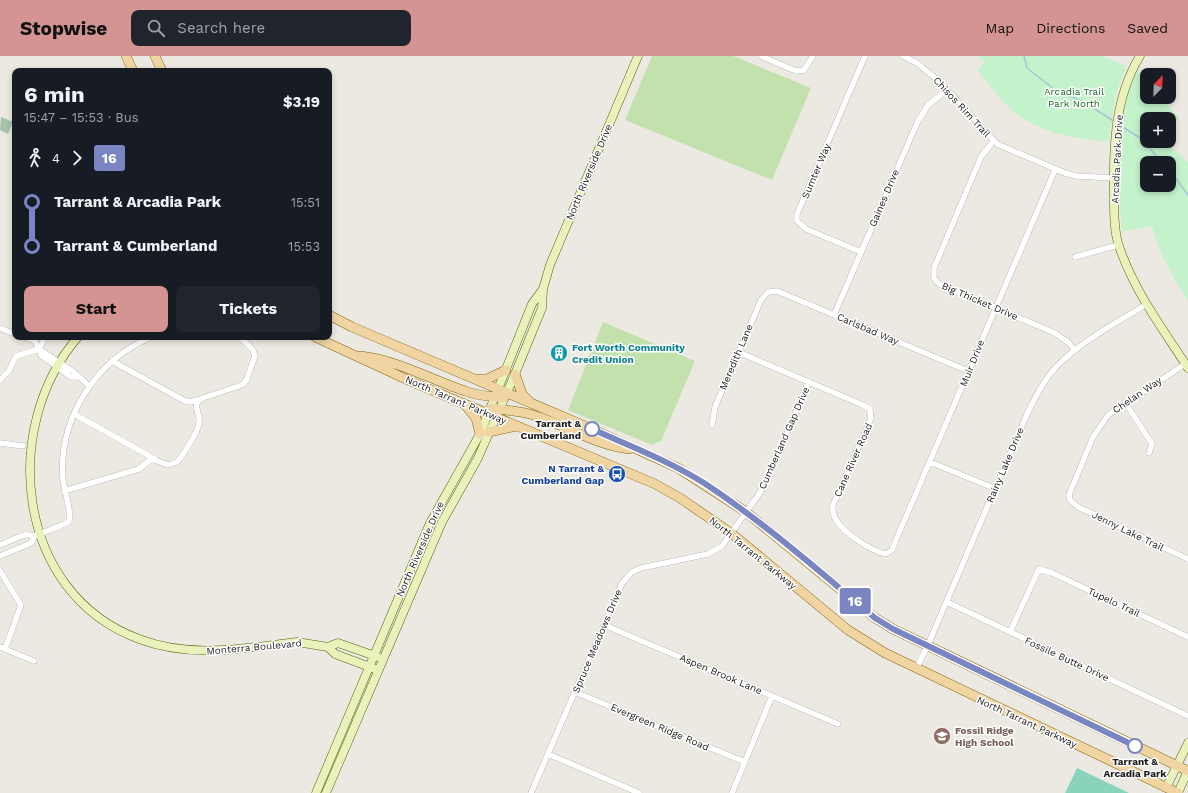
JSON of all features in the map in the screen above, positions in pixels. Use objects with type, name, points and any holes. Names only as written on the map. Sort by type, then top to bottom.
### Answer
[{"type":"main road","points":[[126,56],[132,68]]},
{"type":"main road","points":[[155,56],[161,68]]},
{"type":"main road","name":"North Riverside Drive","points":[[326,793],[442,522],[478,458],[493,412],[501,394],[515,374],[542,308],[543,289],[550,265],[638,56]]},
{"type":"main road","name":"Arcadia Park Drive","points":[[1140,56],[1126,84],[1117,119],[1113,178],[1114,212],[1118,245],[1131,276],[1147,304],[1187,366]]},
{"type":"main road","name":"North Riverside Drive","points":[[501,394],[506,370],[532,304],[543,289]]},
{"type":"main road","points":[[332,317],[352,327],[472,379],[501,394],[531,403],[678,468],[746,512],[875,618],[927,647],[1188,771],[1178,793]]},
{"type":"main road","points":[[22,472],[25,439],[37,395],[56,362],[75,340]]},
{"type":"main road","name":"North Tarrant Parkway","points":[[321,340],[462,403],[493,412],[517,426],[655,484],[680,498],[731,533],[848,630],[885,653],[1178,793]]},
{"type":"main road","points":[[353,355],[373,357],[416,371],[466,392],[501,394]]},
{"type":"main road","points":[[472,379],[487,379],[506,370]]},
{"type":"main road","points":[[515,374],[522,394],[531,403]]},
{"type":"main road","points":[[462,403],[476,417],[485,433],[517,426]]},
{"type":"main road","points":[[493,412],[530,414],[615,447],[639,450]]},
{"type":"main road","name":"North Riverside Drive","points":[[316,793],[436,510],[485,433]]},
{"type":"main road","name":"Monterra Boulevard","points":[[23,489],[28,516],[35,536],[51,568],[73,596],[105,622],[138,639],[182,651],[198,652],[297,642],[328,647],[338,643],[383,659]]},
{"type":"main road","name":"Monterra Boulevard","points":[[328,647],[335,654],[378,670]]},
{"type":"main road","points":[[1166,788],[1188,743]]},
{"type":"street","points":[[761,56],[796,71],[804,70],[813,56]]},
{"type":"street","name":"Sumter Way","points":[[861,252],[806,228],[797,221],[798,214],[865,56]]},
{"type":"street","name":"Chisos Rim Trail","points":[[903,56],[928,72],[994,140],[1011,151],[1055,170],[1076,176],[1113,178]]},
{"type":"street","name":"Gaines Drive","points":[[834,315],[916,123],[928,106],[947,90]]},
{"type":"street","name":"Big Thicket Drive","points":[[994,140],[981,157],[934,268],[934,278],[939,284],[1055,333],[1069,343],[1074,350]]},
{"type":"street","name":"Muir Drive","points":[[886,554],[892,550],[1055,170]]},
{"type":"street","points":[[1075,257],[1118,245]]},
{"type":"street","name":"Carlsbad Way","points":[[768,292],[777,291],[968,371]]},
{"type":"street","name":"Meredith Lane","points":[[712,425],[715,407],[738,352],[761,300],[768,292]]},
{"type":"street","name":"Rainy Lake Drive","points":[[916,669],[947,602],[1028,412],[1040,388],[1055,368],[1074,350],[1147,304]]},
{"type":"street","points":[[0,328],[12,333]]},
{"type":"street","points":[[32,340],[35,341],[41,355],[56,362],[72,377],[77,377],[89,386]]},
{"type":"street","points":[[1,377],[9,371],[17,355],[39,349],[44,340]]},
{"type":"street","points":[[8,552],[2,544],[27,534],[35,536],[64,525],[68,521],[70,514],[64,491],[64,450],[74,414],[89,386],[112,361],[133,346],[145,340]]},
{"type":"street","points":[[112,361],[185,401],[190,402],[240,386],[246,381],[256,356],[254,351],[243,340]]},
{"type":"street","name":"Cane River Road","points":[[738,352],[809,381],[870,409],[871,418],[833,505],[832,512],[836,522],[855,538],[877,553],[886,554]]},
{"type":"street","name":"Chelan Way","points":[[1070,500],[1069,495],[1093,437],[1108,414],[1125,402],[1187,366]]},
{"type":"street","name":"Cumberland Gap Drive","points":[[731,533],[769,476],[809,381]]},
{"type":"street","points":[[74,414],[158,461],[170,465],[175,464],[180,460],[199,425],[196,406],[198,401],[203,398]]},
{"type":"street","points":[[1125,402],[1152,444],[1150,453]]},
{"type":"street","points":[[0,443],[25,439]]},
{"type":"street","points":[[64,491],[139,469],[149,460],[158,461]]},
{"type":"street","points":[[930,462],[996,488]]},
{"type":"street","name":"Jenny Lake Trail","points":[[1070,500],[1078,507],[1188,559]]},
{"type":"street","name":"Spruce Meadows Drive","points":[[531,793],[622,583],[632,572],[641,568],[708,554],[722,546],[731,533]]},
{"type":"street","points":[[0,556],[31,543],[35,536]]},
{"type":"street","name":"Tupelo Trail","points":[[1010,632],[1039,569],[1052,572],[1188,637]]},
{"type":"street","points":[[0,571],[21,605],[2,648],[34,661]]},
{"type":"street","name":"Fossile Butte Drive","points":[[947,602],[1188,716]]},
{"type":"street","name":"Aspen Brook Lane","points":[[604,625],[838,724]]},
{"type":"street","name":"Evergreen Ridge Road","points":[[575,692],[745,762]]},
{"type":"street","points":[[732,793],[772,696]]},
{"type":"street","points":[[548,754],[638,793]]},
{"type":"green space","points":[[652,56],[733,56],[811,88],[772,180],[625,120]]},
{"type":"green space","name":"Arcadia Trail Park North","points":[[978,56],[1102,56],[1126,66],[1115,97],[1109,141],[1086,139],[1052,132],[1021,117],[1003,101],[977,70],[985,63]]},
{"type":"green space","name":"Arcadia Trail Park North","points":[[1136,71],[1140,75],[1140,104],[1166,104],[1174,112],[1140,112],[1140,148],[1172,148],[1188,162],[1188,301],[1163,256],[1152,226],[1122,232],[1118,171],[1124,110]]},
{"type":"green space","name":"Arcadia Trail Park North","points":[[1176,115],[1179,118],[1176,122]]},
{"type":"green space","points":[[1,117],[12,122],[8,134],[0,130]]},
{"type":"green space","points":[[603,322],[695,361],[661,441],[652,445],[568,410]]},
{"type":"green space","points":[[1077,768],[1129,793],[1065,793]]},
{"type":"waterway","points":[[1024,56],[1027,68],[1055,90],[1084,102],[1115,122]]},
{"type":"waterway","points":[[1120,125],[1140,138],[1157,156]]},
{"type":"waterway","points":[[1176,179],[1188,195]]},
{"type":"bus line","name":"16","points":[[592,429],[678,468],[704,483],[746,512],[875,618],[893,629],[927,647],[1135,746]]},
{"type":"place","name":"Fort Worth Community Credit Union","points":[[559,353]]},
{"type":"place","name":"Tarrant & Cumberland","points":[[592,429]]},
{"type":"place","name":"N Tarrant & Cumberland Gap","points":[[617,474]]},
{"type":"place","name":"Fossil Ridge High School","points":[[942,736]]},
{"type":"place","name":"Tarrant & Arcadia Park","points":[[1135,746]]}]
